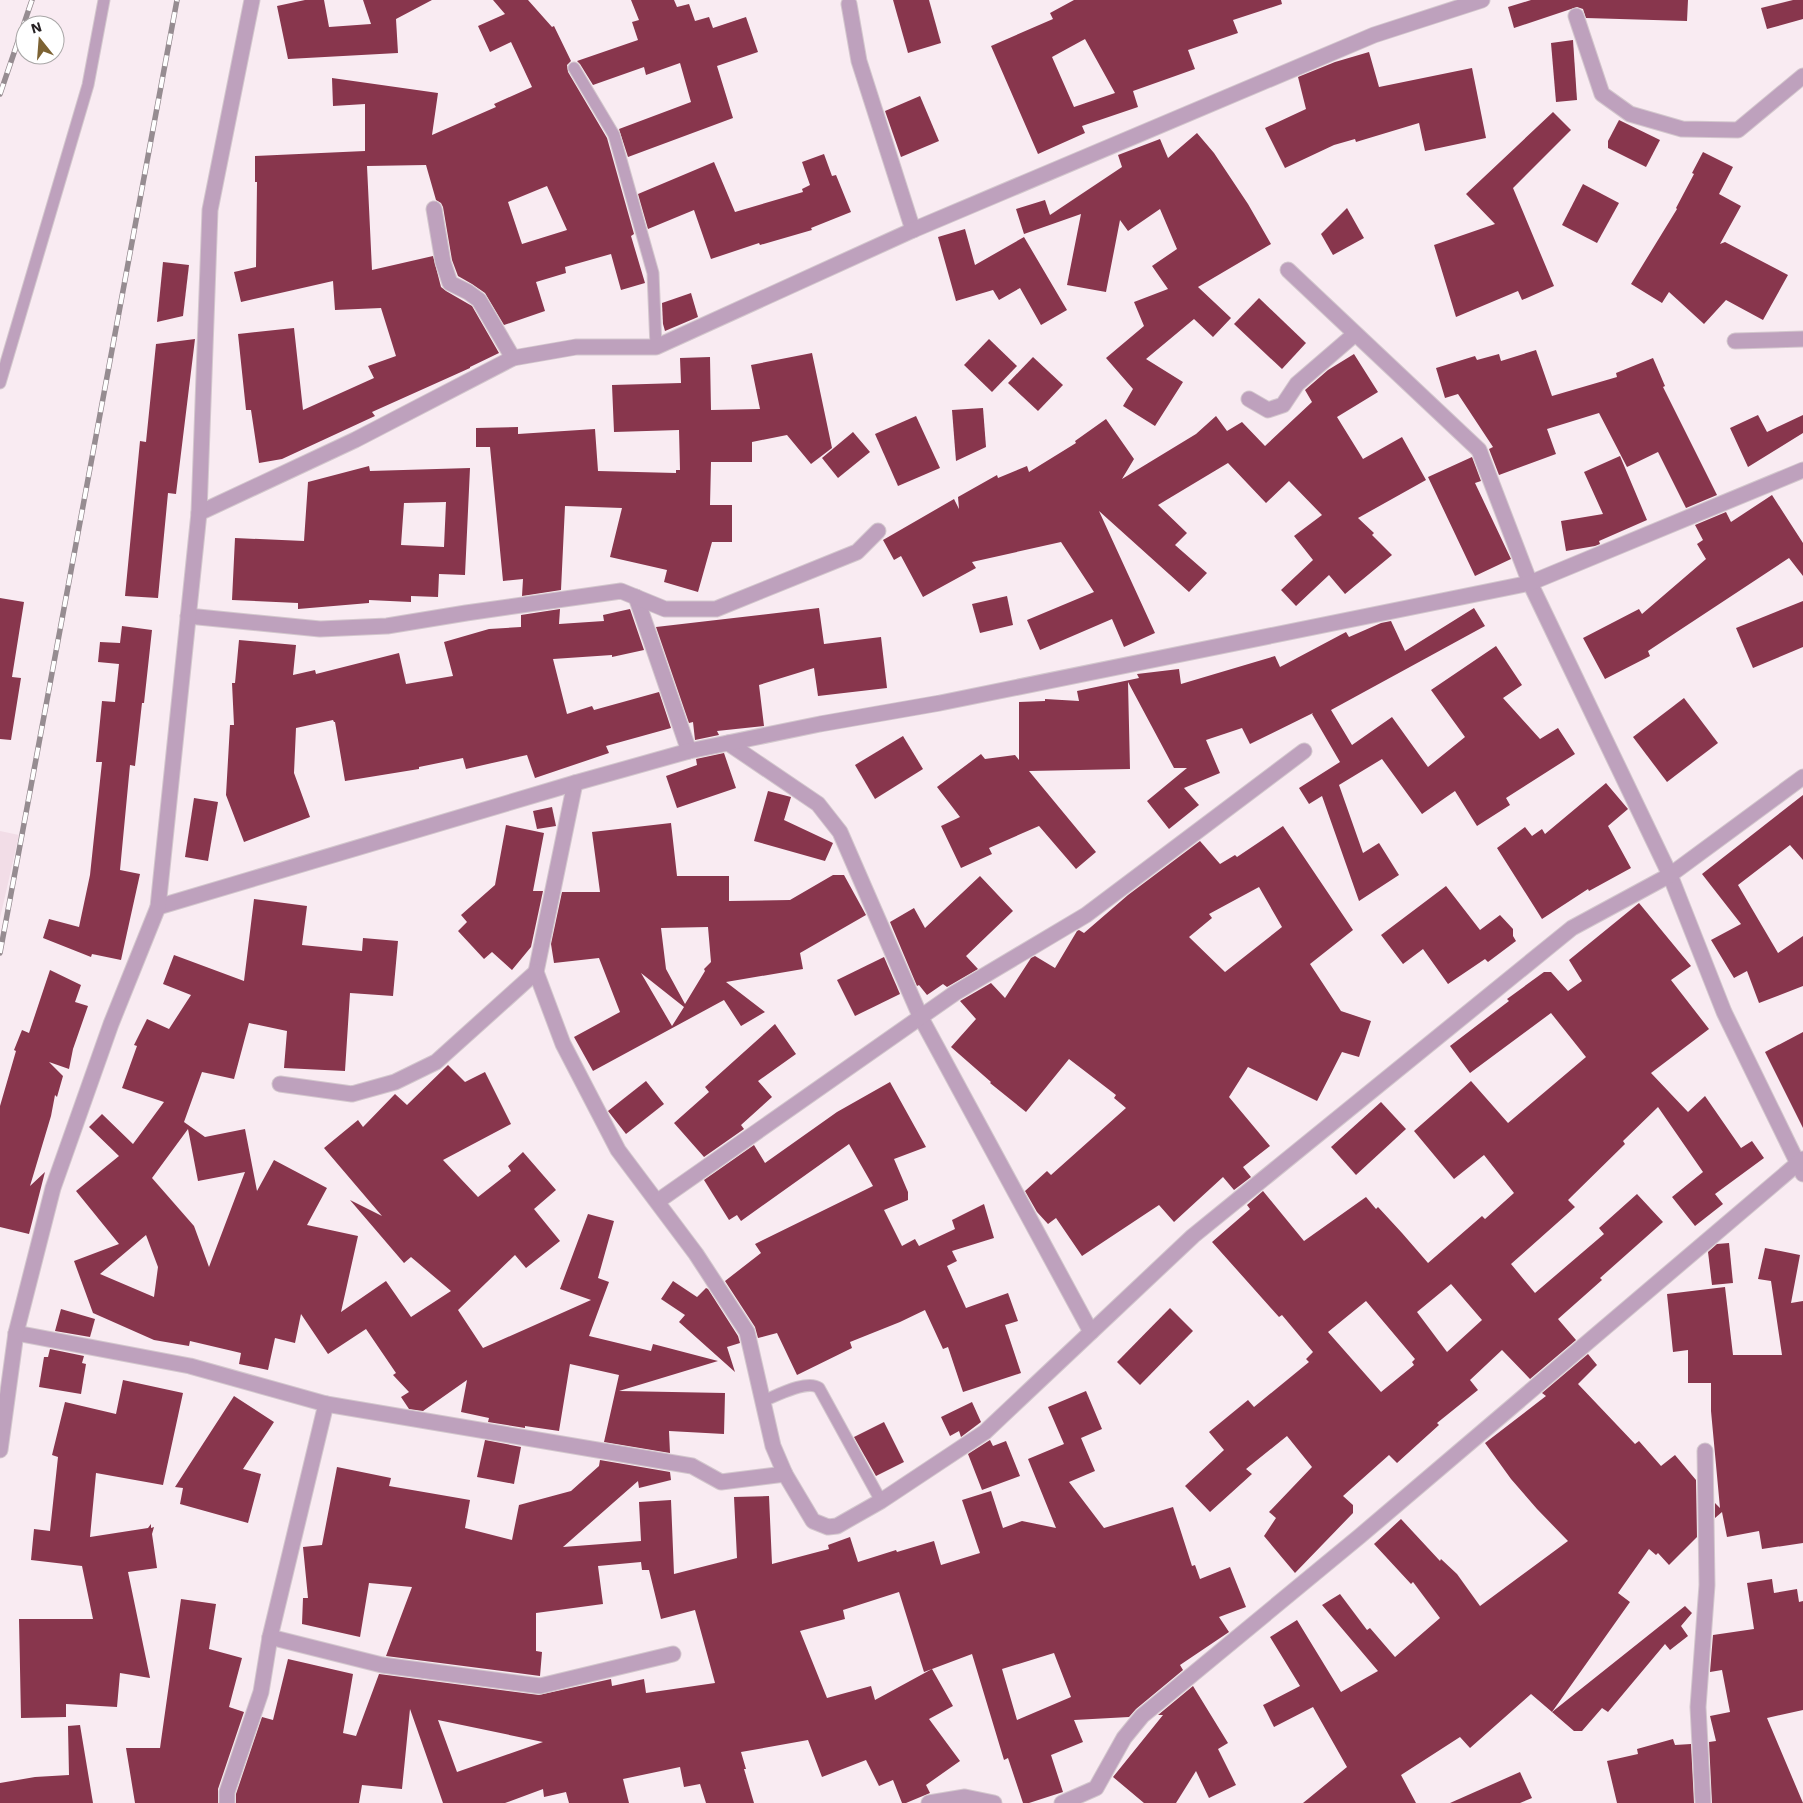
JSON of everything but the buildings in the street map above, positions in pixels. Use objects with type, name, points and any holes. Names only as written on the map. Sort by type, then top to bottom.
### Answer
[{"type":"street","points":[[0,1450],[16,1333],[53,1188],[111,1024],[158,907],[199,513],[210,210],[252,0]]},
{"type":"street","points":[[199,513],[355,440],[514,358],[576,347],[656,347],[913,230],[1374,35],[1482,0]]},
{"type":"street","points":[[849,4],[859,61],[913,230]]},
{"type":"street","points":[[1576,16],[1602,94],[1630,114],[1682,129],[1738,130],[1803,76]]},
{"type":"street","points":[[434,208],[443,262],[450,283],[479,300],[514,358]]},
{"type":"street","points":[[1062,1803],[1096,1788],[1124,1738],[1142,1716],[1360,1536],[1801,1165],[1724,1012],[1670,875],[1530,583],[1479,450],[1288,270]]},
{"type":"street","points":[[1249,399],[1268,410],[1283,405],[1297,384],[1355,334]]},
{"type":"street","points":[[1735,342],[1803,339]]},
{"type":"street","points":[[158,907],[575,783],[689,752],[820,724],[940,703],[1530,583],[1803,470]]},
{"type":"street","points":[[188,616],[320,629],[387,626],[466,612],[621,591],[665,608],[716,609],[857,552],[878,531]]},
{"type":"street","points":[[636,597],[689,752]]},
{"type":"street","points":[[728,743],[818,804],[840,832],[921,1018],[1092,1332]]},
{"type":"street","points":[[658,1201],[956,993],[1086,915],[1304,751]]},
{"type":"street","points":[[575,783],[536,972],[563,1044],[618,1150],[696,1254],[747,1332],[773,1446],[785,1474],[813,1521],[828,1527],[837,1526],[881,1501],[985,1432],[1193,1236],[1572,928],[1670,875],[1803,777]]},
{"type":"street","points":[[280,1084],[352,1094],[395,1082],[436,1062],[536,972]]},
{"type":"street","points":[[16,1333],[190,1366],[326,1404],[692,1466],[722,1482],[785,1474]]},
{"type":"street","points":[[227,1803],[228,1792],[261,1692],[270,1638],[326,1404]]},
{"type":"street","points":[[1703,1803],[1698,1707],[1707,1585],[1705,1451]]},
{"type":"street","points":[[270,1638],[382,1665],[540,1686],[674,1654]]},
{"type":"street","points":[[929,1803],[965,1798],[994,1803]]},
{"type":"lane","points":[[0,383],[88,85],[104,0]]},
{"type":"lane","points":[[574,68],[614,135],[653,273],[656,347]]},
{"type":"lane","points":[[763,1401],[806,1384],[815,1385],[819,1388],[881,1501]]},
{"type":"shaded area","points":[[0,831],[19,835],[0,918]]},
{"type":"railway","points":[[0,94],[32,0]]},
{"type":"railway","points":[[0,953],[177,0]]}]
